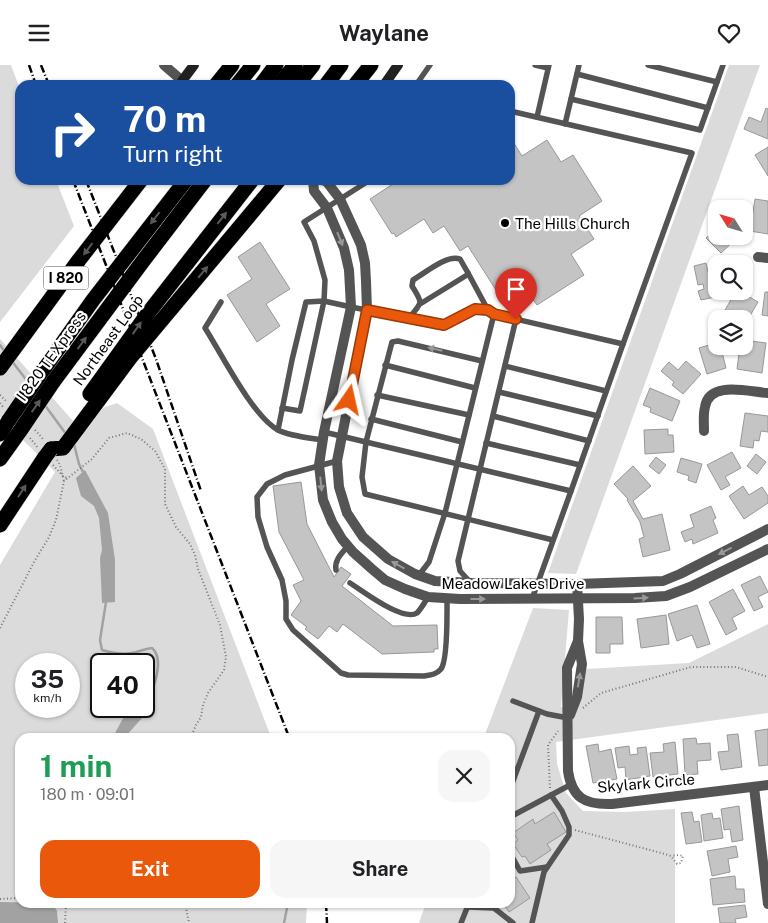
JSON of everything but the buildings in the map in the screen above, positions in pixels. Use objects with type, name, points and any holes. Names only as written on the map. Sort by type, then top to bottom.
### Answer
[{"type":"highway","points":[[220,80],[232,65]]},
{"type":"highway","points":[[242,80],[254,65]]},
{"type":"highway","points":[[265,80],[276,65]]},
{"type":"highway","points":[[283,80],[295,65]]},
{"type":"highway","points":[[301,80],[313,65]]},
{"type":"highway","points":[[330,80],[341,65]]},
{"type":"highway","points":[[359,80],[371,65]]},
{"type":"highway","name":"I 820","points":[[0,368],[79,260],[137,185]]},
{"type":"highway","name":"I 820 TEXpress","points":[[0,459],[19,425],[39,376],[104,285],[182,185]]},
{"type":"highway","name":"I 820 TEXpress","points":[[0,434],[19,425],[54,382],[201,185]]},
{"type":"highway","name":"Northeast Loop","points":[[0,525],[47,452],[81,414],[146,315],[248,185]]},
{"type":"highway","points":[[81,414],[275,185]]},
{"type":"main road","points":[[186,80],[194,65]]},
{"type":"main road","points":[[388,80],[398,65]]},
{"type":"street","points":[[164,65],[181,80]]},
{"type":"street","name":"Meadow Lakes Drive","points":[[313,185],[314,191],[327,208],[344,248],[349,270],[351,307],[323,436],[319,465],[323,500],[332,522],[348,546],[385,579],[405,589],[428,597],[532,599],[666,596],[753,558],[768,549]]},
{"type":"street","name":"Meadow Lakes Drive","points":[[329,185],[340,199],[360,245],[365,263],[367,310],[337,461],[339,487],[347,513],[362,535],[388,559],[435,581],[537,584],[664,581],[680,575],[768,529]]},
{"type":"street","points":[[704,431],[704,406],[708,396],[714,392],[725,389],[768,393]]},
{"type":"street","points":[[570,785],[568,718],[577,697],[582,664],[578,641],[577,584]]},
{"type":"street","name":"Skylark Circle","points":[[570,785],[582,799],[602,804],[768,785]]},
{"type":"street","points":[[754,787],[768,904]]},
{"type":"lane","points":[[420,80],[430,65]]},
{"type":"lane","points":[[535,65],[549,67],[537,117]]},
{"type":"lane","points":[[565,123],[579,65]]},
{"type":"lane","points":[[648,65],[717,82]]},
{"type":"lane","points":[[571,99],[700,130],[723,65]]},
{"type":"lane","points":[[577,74],[708,108]]},
{"type":"lane","points":[[515,112],[692,153],[532,599]]},
{"type":"lane","points":[[282,408],[300,411],[324,301],[325,280],[314,241],[304,222],[362,185]]},
{"type":"lane","points":[[419,575],[430,562],[445,513],[476,388],[491,312],[460,259],[450,258],[413,280],[412,286],[420,300],[420,305]]},
{"type":"lane","points":[[409,318],[420,305],[466,277],[468,273]]},
{"type":"lane","points":[[278,431],[306,302],[324,301],[444,325],[475,309],[623,344]]},
{"type":"lane","points":[[221,302],[205,328],[254,406],[278,431],[342,436],[571,491]]},
{"type":"lane","points":[[472,583],[460,571],[458,561],[516,319]]},
{"type":"lane","points":[[482,361],[395,341],[390,346],[366,442],[362,477],[366,494],[553,540]]},
{"type":"lane","points":[[385,365],[476,388]]},
{"type":"lane","points":[[505,366],[606,391]]},
{"type":"lane","points":[[499,392],[598,416]]},
{"type":"lane","points":[[377,395],[469,415]]},
{"type":"lane","points":[[493,416],[589,441]]},
{"type":"lane","points":[[371,419],[462,442]]},
{"type":"lane","points":[[486,443],[580,465]]},
{"type":"lane","points":[[337,461],[285,475],[267,484],[256,497],[258,517],[267,547],[282,580],[286,601],[286,619],[293,630],[341,673],[348,675],[423,677],[435,674],[442,668],[445,656],[448,598]]},
{"type":"lane","points":[[336,570],[338,557],[348,546]]},
{"type":"lane","points":[[350,583],[386,606],[404,614],[410,615],[418,612],[428,597]]},
{"type":"lane","points":[[513,701],[547,714],[568,718]]},
{"type":"lane","points":[[515,776],[539,711]]},
{"type":"lane","points":[[515,814],[570,785]]},
{"type":"lane","points":[[532,923],[544,873],[569,835],[562,811],[551,795]]},
{"type":"lane","points":[[515,862],[520,871],[547,867]]},
{"type":"lane","points":[[461,923],[468,908]]},
{"type":"lane","points":[[494,908],[513,923]]},
{"type":"path","points":[[0,395],[7,401]]},
{"type":"path","points":[[0,403],[19,425],[60,465],[64,481],[56,520],[49,537],[0,628]]},
{"type":"path","points":[[19,425],[47,452],[63,477],[68,478]]},
{"type":"path","points":[[64,481],[92,459],[109,438],[118,434],[127,433],[141,439],[155,451],[165,469],[165,504],[176,527],[195,555],[198,569],[220,625],[226,657],[224,670],[208,693],[201,717],[193,733]]},
{"type":"path","points":[[551,795],[548,782],[548,745],[568,718],[601,693],[691,667],[736,667],[768,677]]},
{"type":"path","points":[[568,827],[587,834],[671,856],[679,855],[682,856],[681,863],[677,864],[671,856]]},
{"type":"path","points":[[0,899],[15,898]]},
{"type":"path","points":[[65,923],[66,908]]},
{"type":"path","points":[[186,908],[189,923]]},
{"type":"shaded area","points":[[0,65],[11,65],[17,80],[15,80],[15,185],[58,185],[74,226],[0,322]]},
{"type":"shaded area","points":[[729,65],[760,65],[711,200],[708,200],[708,209],[576,574],[548,573]]},
{"type":"shaded area","points":[[0,339],[82,431],[103,408],[117,403],[153,429],[269,733],[15,733],[15,908],[307,908],[306,923],[0,923],[0,565],[55,472],[0,417]]},
{"type":"shaded area","points":[[85,470],[108,513],[115,560],[115,602],[102,603],[100,558],[102,550],[99,518],[94,506],[81,496],[76,478]]},
{"type":"shaded area","points":[[533,608],[569,610],[561,707],[578,706],[586,669],[689,663],[768,624],[768,713],[556,742],[557,764],[566,793],[583,811],[625,812],[675,809],[675,923],[419,923],[424,908],[515,908],[515,733],[486,733]]},
{"type":"shaded area","points":[[124,718],[142,718],[129,733],[115,733]]},
{"type":"shaded area","points":[[0,902],[15,902],[15,908],[55,908],[57,911],[58,923],[0,923]]},
{"type":"waterway","points":[[0,345],[5,352]]},
{"type":"waterway","points":[[11,360],[28,382]]},
{"type":"waterway","points":[[44,404],[66,434]]},
{"type":"waterway","points":[[74,444],[79,464],[84,474]]},
{"type":"waterway","points":[[106,602],[100,640],[102,650],[113,653]]},
{"type":"waterway","points":[[134,653],[152,648],[158,663],[155,680]]},
{"type":"waterway","points":[[284,923],[287,908]]},
{"type":"railway","points":[[29,65],[34,80]]},
{"type":"railway","points":[[41,65],[47,80]]},
{"type":"railway","points":[[75,185],[287,733]]},
{"type":"railway","points":[[88,185],[156,359],[201,491]]},
{"type":"railway","points":[[326,908],[327,923]]},
{"type":"place","name":"The Hills Church","points":[[505,223]]},
{"type":"route","points":[[349,400],[367,310],[444,325],[475,309],[488,310],[494,314],[516,319]]}]
